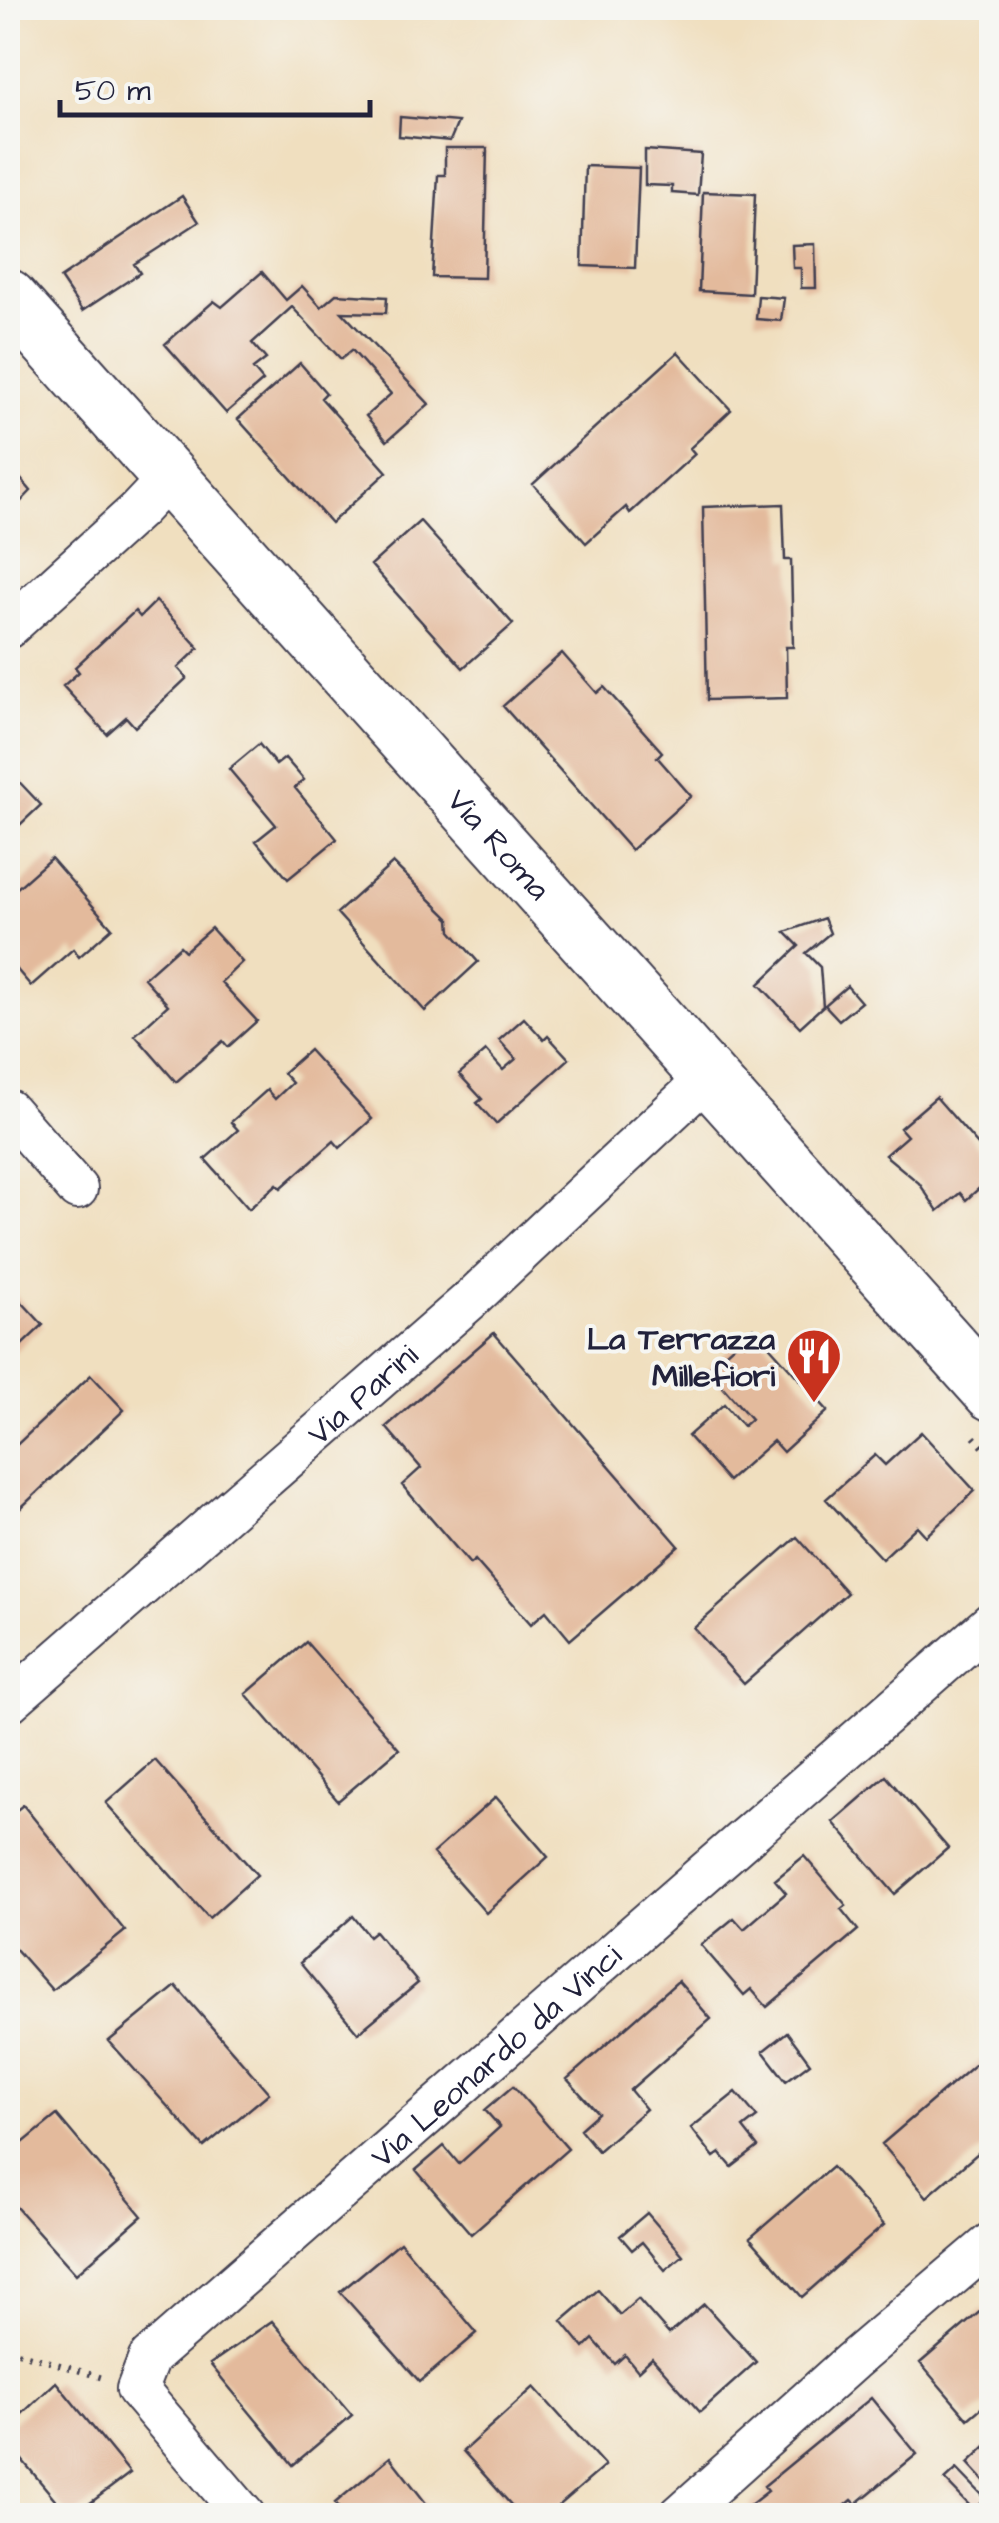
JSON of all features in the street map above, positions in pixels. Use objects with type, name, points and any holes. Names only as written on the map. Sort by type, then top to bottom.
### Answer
[{"type":"main road","name":"Via Roma","points":[[8,297],[992,1393]]},
{"type":"street","points":[[8,628],[170,476]]},
{"type":"street","name":"Via Parini","points":[[8,1703],[469,1300],[707,1078]]},
{"type":"street","points":[[8,1110],[76,1188]]},
{"type":"street","name":"Via Leonardo da Vinci","points":[[137,2388],[149,2358],[992,1622]]},
{"type":"street","points":[[679,2516],[992,2242]]},
{"type":"street","points":[[137,2388],[245,2516]]},
{"type":"path","points":[[8,2350],[137,2388]]},
{"type":"building","points":[[400,117],[458,122],[450,141],[399,136]]},
{"type":"building","points":[[445,148],[487,148],[484,278],[432,277],[438,175],[445,175]]},
{"type":"building","points":[[645,150],[701,154],[698,195],[672,193],[672,186],[645,185]]},
{"type":"building","points":[[585,166],[639,168],[635,268],[582,266]]},
{"type":"building","points":[[703,192],[755,194],[751,294],[699,291]]},
{"type":"building","points":[[182,196],[199,222],[134,264],[140,273],[82,311],[60,278]]},
{"type":"building","points":[[815,244],[816,288],[801,288],[801,268],[793,268],[792,245]]},
{"type":"building","points":[[262,272],[286,300],[302,286],[321,307],[336,294],[387,297],[386,313],[342,312],[429,404],[387,441],[366,416],[391,394],[352,350],[341,359],[292,307],[252,343],[266,359],[253,369],[263,381],[226,413],[165,344],[214,301],[222,307]]},
{"type":"building","points":[[758,296],[784,298],[781,321],[756,319]]},
{"type":"building","points":[[678,352],[731,410],[690,448],[695,454],[630,513],[626,507],[586,543],[533,484]]},
{"type":"building","points":[[300,363],[326,393],[321,398],[387,472],[331,523],[238,419]]},
{"type":"building","points":[[8,464],[31,491],[8,515]]},
{"type":"building","points":[[783,504],[785,560],[791,560],[793,647],[786,647],[787,698],[707,700],[703,507]]},
{"type":"building","points":[[420,521],[513,624],[463,668],[371,565]]},
{"type":"building","points":[[156,601],[199,648],[178,668],[187,678],[135,727],[126,717],[107,734],[63,686],[79,672],[75,667],[135,611],[140,617]]},
{"type":"building","points":[[562,653],[597,693],[604,687],[662,752],[657,757],[691,796],[631,850],[503,706]]},
{"type":"building","points":[[259,744],[276,765],[285,758],[304,780],[295,788],[337,839],[288,879],[256,841],[276,825],[229,769]]},
{"type":"building","points":[[8,770],[41,805],[8,836]]},
{"type":"building","points":[[51,858],[112,928],[79,957],[73,949],[31,986],[8,959],[8,896]]},
{"type":"building","points":[[393,863],[450,919],[451,931],[478,962],[425,1011],[337,913]]},
{"type":"building","points":[[824,918],[830,933],[806,953],[820,967],[823,1006],[800,1027],[759,984],[799,946],[785,932]]},
{"type":"building","points":[[211,928],[242,962],[221,982],[257,1021],[228,1047],[223,1041],[176,1082],[135,1035],[168,1005],[144,978],[180,946],[185,951]]},
{"type":"building","points":[[847,986],[861,1002],[839,1020],[825,1005]]},
{"type":"building","points":[[524,1018],[569,1059],[496,1124],[477,1103],[482,1099],[459,1074],[486,1051],[503,1070],[516,1059],[499,1040]]},
{"type":"building","points":[[309,1050],[372,1119],[340,1148],[334,1141],[281,1188],[277,1184],[249,1209],[205,1159],[238,1130],[231,1122],[267,1090],[275,1099],[292,1083],[283,1073]]},
{"type":"building","points":[[936,1097],[992,1161],[992,1177],[966,1200],[960,1193],[938,1211],[919,1183],[885,1155],[907,1136],[900,1128]]},
{"type":"building","points":[[8,1287],[43,1325],[8,1358]]},
{"type":"building","points":[[753,1328],[828,1411],[783,1452],[773,1441],[728,1481],[688,1436],[724,1404],[743,1426],[751,1419],[707,1369]]},
{"type":"building","points":[[494,1333],[679,1546],[570,1640],[546,1611],[531,1624],[475,1560],[470,1564],[402,1485],[421,1468],[386,1427]]},
{"type":"building","points":[[91,1375],[124,1410],[8,1520],[8,1453]]},
{"type":"building","points":[[921,1432],[975,1491],[926,1536],[917,1526],[882,1559],[826,1499],[875,1455],[885,1465]]},
{"type":"building","points":[[797,1537],[847,1593],[744,1684],[694,1628]]},
{"type":"building","points":[[306,1642],[399,1749],[338,1801],[246,1694]]},
{"type":"building","points":[[155,1760],[257,1875],[209,1918],[106,1803]]},
{"type":"building","points":[[886,1776],[948,1848],[895,1894],[833,1822]]},
{"type":"building","points":[[496,1797],[548,1857],[486,1913],[433,1853]]},
{"type":"building","points":[[23,1805],[125,1931],[52,1990],[8,1940],[8,1817]]},
{"type":"building","points":[[804,1856],[846,1905],[841,1909],[858,1930],[767,2007],[751,1989],[744,1995],[701,1945],[734,1918],[744,1929],[786,1893],[775,1880]]},
{"type":"building","points":[[353,1916],[369,1936],[375,1931],[418,1983],[358,2033],[300,1963]]},
{"type":"building","points":[[678,1981],[711,2019],[630,2090],[646,2109],[598,2151],[580,2129],[598,2113],[567,2079]]},
{"type":"building","points":[[176,1986],[269,2093],[204,2147],[109,2041]]},
{"type":"building","points":[[787,2032],[810,2063],[786,2081],[763,2051]]},
{"type":"building","points":[[981,2059],[992,2071],[992,2141],[927,2197],[882,2144]]},
{"type":"building","points":[[513,2086],[568,2149],[471,2234],[416,2170],[444,2146],[459,2164],[500,2127],[485,2110]]},
{"type":"building","points":[[736,2092],[757,2117],[743,2128],[758,2147],[732,2167],[720,2153],[714,2157],[691,2128]]},
{"type":"building","points":[[57,2115],[142,2216],[76,2274],[8,2198],[8,2155]]},
{"type":"building","points":[[832,2167],[884,2225],[802,2297],[750,2238]]},
{"type":"building","points":[[647,2213],[683,2255],[665,2270],[642,2242],[632,2250],[620,2236]]},
{"type":"building","points":[[400,2242],[477,2333],[420,2382],[340,2292]]},
{"type":"building","points":[[598,2290],[620,2315],[638,2299],[669,2334],[704,2304],[756,2362],[700,2412],[652,2358],[638,2371],[625,2355],[615,2364],[593,2339],[584,2348],[562,2321]]},
{"type":"building","points":[[983,2309],[992,2319],[992,2399],[968,2419],[920,2363]]},
{"type":"building","points":[[272,2321],[352,2415],[293,2465],[210,2364]]},
{"type":"building","points":[[56,2382],[130,2473],[73,2516],[8,2443],[8,2427]]},
{"type":"building","points":[[534,2387],[605,2466],[547,2516],[521,2516],[463,2451]]},
{"type":"building","points":[[871,2398],[917,2454],[856,2504],[852,2500],[833,2516],[758,2516],[750,2505],[768,2491],[764,2486]]},
{"type":"building","points":[[986,2446],[992,2452],[992,2489],[968,2463]]},
{"type":"building","points":[[390,2457],[436,2516],[345,2516],[335,2503]]},
{"type":"building","points":[[957,2469],[986,2499],[974,2510],[945,2480]]},
{"type":"place","name":"La Terrazza Millefiori","points":[[814,1405]]}]
